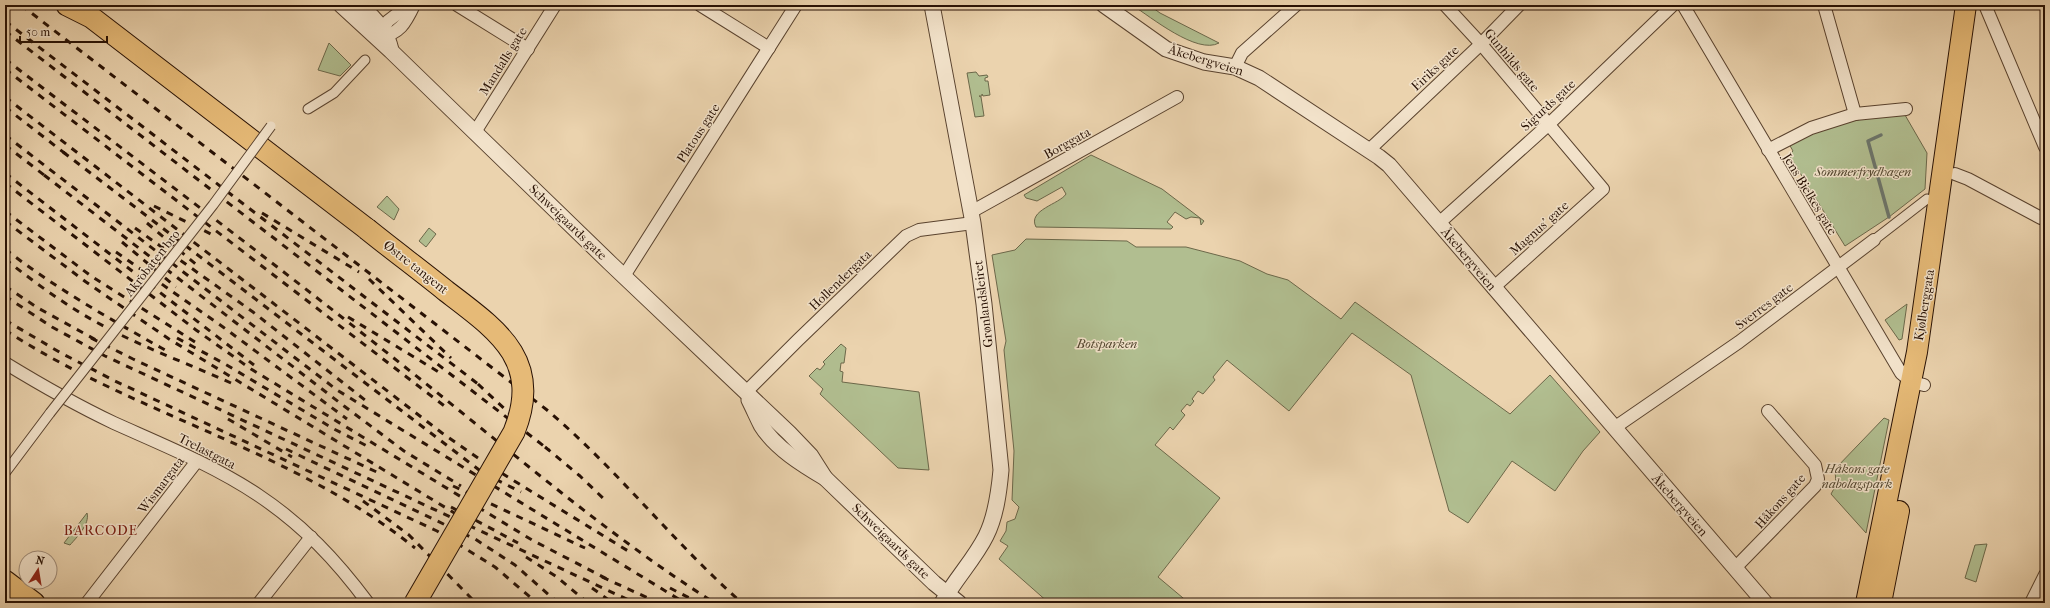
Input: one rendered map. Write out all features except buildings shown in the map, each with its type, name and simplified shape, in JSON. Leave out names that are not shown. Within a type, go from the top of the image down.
[{"type":"highway","name":"Østre tangent","points":[[67,5],[87,11],[489,325],[511,350],[522,379],[522,403],[514,432],[415,603]]},
{"type":"highway","points":[[5,581],[34,603]]},
{"type":"main road","name":"Kjølberggata","points":[[1866,603],[1918,383],[1926,298],[1966,5]]},
{"type":"main road","name":"Kjølberggata","points":[[1881,603],[1955,174],[1979,5]]},
{"type":"street","name":"Schweigaards gate","points":[[341,5],[383,34]]},
{"type":"street","name":"Schweigaards gate","points":[[361,5],[383,34],[391,51],[800,444],[811,456],[825,478],[934,583],[945,598],[959,603]]},
{"type":"street","points":[[383,34],[399,11],[409,5]]},
{"type":"street","points":[[383,34],[399,30],[408,18],[414,5]]},
{"type":"street","points":[[457,5],[528,49]]},
{"type":"street","name":"Mandalls gate","points":[[475,132],[556,5]]},
{"type":"street","name":"Platous gate","points":[[624,276],[796,5]]},
{"type":"street","name":"Grønlandsleiret","points":[[932,5],[972,218],[984,304],[1000,457],[1000,482],[995,509],[986,536],[945,598]]},
{"type":"street","name":"Åkebergveien","points":[[1104,5],[1166,49],[1204,62],[1235,67],[1259,78],[1389,165],[1493,288],[1765,603]]},
{"type":"street","points":[[1235,67],[1242,53],[1296,5]]},
{"type":"street","name":"Gunhilds gate","points":[[1445,5],[1481,44],[1603,190]]},
{"type":"street","name":"Eiriks gate","points":[[1368,150],[1481,44],[1519,5]]},
{"type":"street","name":"Sigurds gate","points":[[1439,223],[1548,125],[1674,5]]},
{"type":"street","name":"Jens Bjelkes gate","points":[[1682,5],[1900,373],[1918,383]]},
{"type":"street","points":[[1824,5],[1855,114]]},
{"type":"street","points":[[1985,5],[2045,147]]},
{"type":"street","points":[[705,6],[769,48]]},
{"type":"street","points":[[308,109],[334,94],[365,60]]},
{"type":"street","name":"Borggata","points":[[972,218],[1177,97]]},
{"type":"street","points":[[1768,150],[1811,128],[1855,114],[1906,109]]},
{"type":"street","name":"Akrobaten bro","points":[[5,473],[274,125]]},
{"type":"street","points":[[1955,174],[2041,218]]},
{"type":"street","name":"Magnus’ gate","points":[[1493,288],[1603,190]]},
{"type":"street","name":"Sverres gate","points":[[1614,428],[1739,342],[1927,199]]},
{"type":"street","name":"Hollendergata","points":[[746,392],[906,236],[919,230],[972,218]]},
{"type":"street","name":"Trelastgata","points":[[5,363],[74,403],[197,461],[260,496],[286,515],[311,537],[340,566],[368,603]]},
{"type":"street","name":"Håkons gate","points":[[1736,568],[1811,491],[1818,479],[1814,465],[1768,411]]},
{"type":"street","name":"Wismargata","points":[[87,603],[197,461]]},
{"type":"street","points":[[258,603],[311,537]]},
{"type":"street","points":[[2031,603],[2045,575]]},
{"type":"green space","points":[[1132,5],[1149,5],[1160,13],[1219,43],[1210,45],[1199,44],[1187,39],[1174,33]]},
{"type":"green space","points":[[329,43],[351,65],[340,76],[318,70]]},
{"type":"green space","points":[[976,72],[979,76],[987,75],[988,77],[985,78],[985,81],[988,81],[990,95],[983,96],[982,94],[982,96],[979,96],[981,97],[984,116],[975,117],[967,73]]},
{"type":"green space","name":"Sommerfrydhagen","points":[[1905,115],[1927,153],[1925,189],[1889,217],[1845,246],[1789,155],[1793,151],[1789,144],[1815,132],[1855,119]]},
{"type":"green space","points":[[1091,155],[1162,189],[1204,221],[1201,225],[1200,218],[1191,217],[1186,219],[1175,212],[1167,222],[1173,227],[1171,229],[1036,227],[1034,221],[1036,216],[1045,208],[1063,198],[1066,194],[1062,187],[1037,201],[1026,198],[1024,195]]},
{"type":"green space","points":[[387,196],[399,209],[394,220],[377,207]]},
{"type":"green space","points":[[429,228],[436,234],[426,247],[419,241]]},
{"type":"green space","name":"Botsparken","points":[[1026,239],[1127,241],[1136,247],[1186,247],[1240,261],[1267,274],[1288,280],[1341,319],[1355,302],[1510,414],[1550,375],[1600,432],[1583,451],[1555,491],[1512,461],[1468,523],[1449,511],[1411,375],[1352,333],[1289,411],[1227,360],[1213,377],[1215,380],[1203,394],[1198,391],[1192,399],[1194,401],[1190,406],[1187,404],[1181,411],[1185,415],[1173,430],[1170,427],[1155,445],[1220,498],[1158,577],[1189,603],[1049,603],[999,559],[1008,546],[1000,541],[1006,531],[1007,522],[1015,519],[1019,507],[1012,500],[1014,451],[1004,350],[1006,341],[992,255],[1015,250]]},
{"type":"green space","points":[[1907,304],[1902,339],[1899,340],[1885,320]]},
{"type":"green space","points":[[841,344],[846,348],[844,363],[841,363],[840,371],[843,372],[842,382],[919,392],[929,470],[898,468],[820,394],[823,389],[809,376],[817,368],[820,370],[825,364],[823,362]]},
{"type":"green space","name":"Håkons gate nabolagspark","points":[[1884,418],[1889,420],[1866,533],[1831,494],[1836,485],[1835,469]]},
{"type":"green space","points":[[87,513],[87,522],[79,534],[70,545],[64,543]]},
{"type":"green space","points":[[1987,544],[1976,582],[1965,578],[1975,545]]},
{"type":"waterway","points":[[1881,135],[1868,141],[1889,217]]},
{"type":"tram line","points":[[5,597],[12,603]]},
{"type":"railway","points":[[21,5],[547,410],[597,456],[692,555],[742,603]]},
{"type":"railway","points":[[5,21],[482,387]]},
{"type":"railway","points":[[5,31],[549,450]]},
{"type":"railway","points":[[5,59],[306,289],[592,517],[631,546],[710,600]]},
{"type":"railway","points":[[5,69],[447,408]]},
{"type":"railway","points":[[5,97],[442,433],[494,469]]},
{"type":"railway","points":[[5,107],[67,155]]},
{"type":"railway","points":[[5,135],[337,390],[685,603]]},
{"type":"railway","points":[[5,145],[48,178]]},
{"type":"railway","points":[[63,152],[487,476]]},
{"type":"railway","points":[[5,173],[254,365]]},
{"type":"railway","points":[[44,175],[404,451],[461,486]]},
{"type":"railway","points":[[5,183],[196,330],[251,369],[532,540],[607,579]]},
{"type":"railway","points":[[154,206],[215,236]]},
{"type":"railway","points":[[5,211],[91,276],[198,344]]},
{"type":"railway","points":[[262,213],[359,272]]},
{"type":"railway","points":[[5,221],[86,282],[169,339],[456,514]]},
{"type":"railway","points":[[147,223],[198,266]]},
{"type":"railway","points":[[135,228],[253,312],[365,400]]},
{"type":"railway","points":[[122,242],[176,287]]},
{"type":"railway","points":[[5,249],[63,290],[103,315],[165,350]]},
{"type":"railway","points":[[116,252],[223,327],[347,419]]},
{"type":"railway","points":[[5,259],[50,293],[114,332],[231,383]]},
{"type":"railway","points":[[369,279],[451,358]]},
{"type":"railway","points":[[5,286],[38,308],[96,340]]},
{"type":"railway","points":[[5,296],[52,327],[105,356],[635,603]]},
{"type":"railway","points":[[348,317],[442,374]]},
{"type":"railway","points":[[5,320],[61,353],[115,381],[437,531],[495,567],[537,603]]},
{"type":"railway","points":[[5,330],[55,360],[107,386],[266,458],[318,485],[368,514],[415,548]]},
{"type":"railway","points":[[91,338],[381,474]]},
{"type":"railway","points":[[177,338],[225,364],[334,429],[371,448]]},
{"type":"railway","points":[[478,384],[509,413]]},
{"type":"railway","points":[[228,419],[292,457]]},
{"type":"railway","points":[[545,447],[580,476],[606,501]]},
{"type":"railway","points":[[286,449],[475,539],[515,565],[558,603]]},
{"type":"railway","points":[[490,466],[633,554]]},
{"type":"railway","points":[[483,473],[521,492]]},
{"type":"railway","points":[[453,486],[585,548]]},
{"type":"railway","points":[[363,501],[409,535],[474,601]]},
{"type":"railway","points":[[451,507],[518,543]]},
{"type":"railway","points":[[526,557],[557,577],[588,603]]},
{"type":"railway","points":[[602,577],[659,603]]},
{"type":"railway","points":[[592,588],[613,603]]},
{"type":"railway","points":[[670,588],[699,603]]},
{"type":"district","name":"BARCODE","points":[[101,530]]}]
